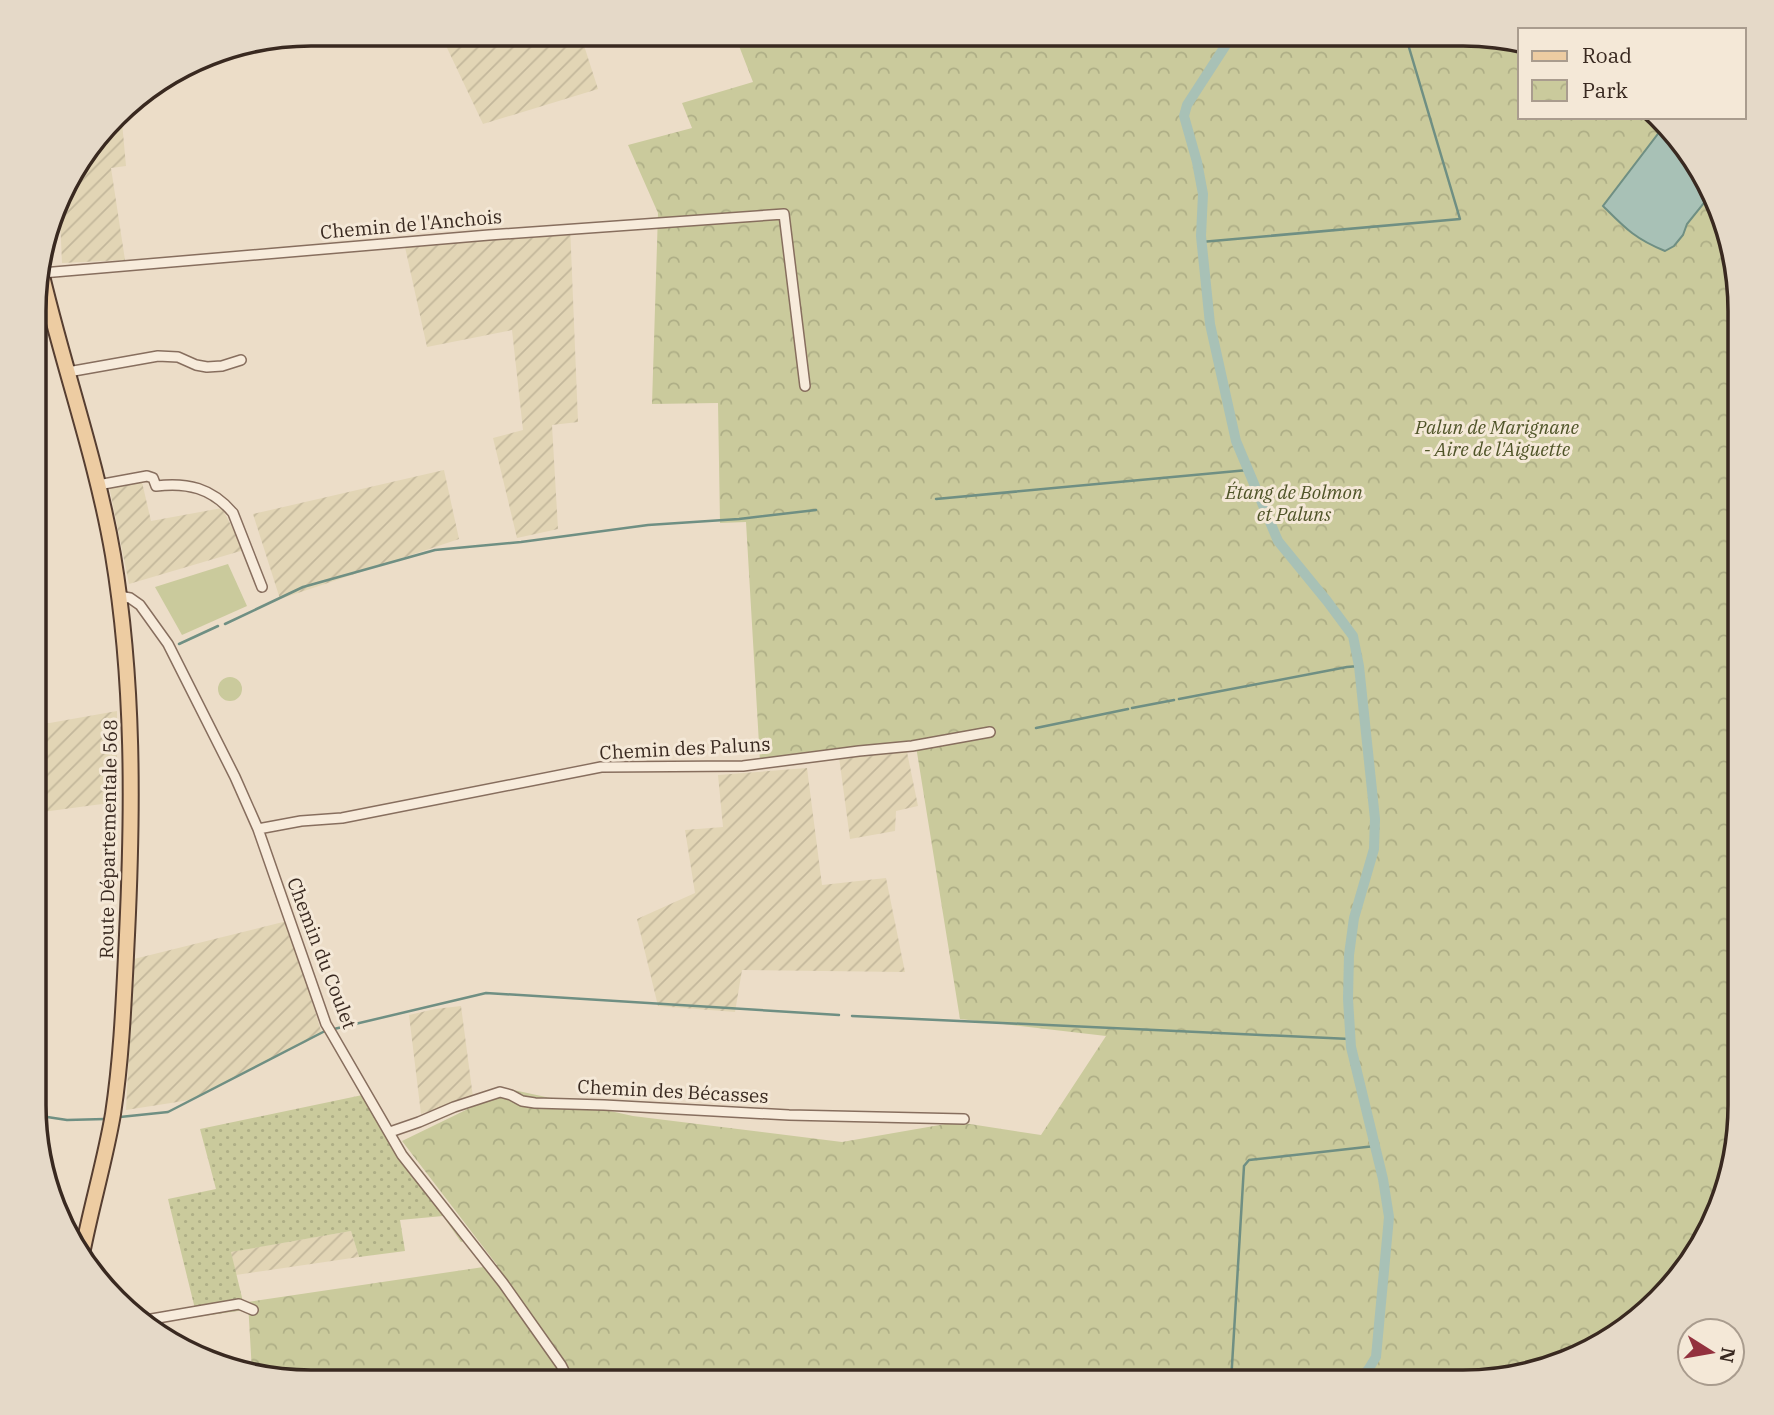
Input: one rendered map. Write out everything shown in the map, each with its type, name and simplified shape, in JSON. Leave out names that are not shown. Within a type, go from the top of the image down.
[{"type":"main road","name":"Route Départementale 568","points":[[46,294],[98,485],[113,553],[127,688],[132,803],[121,1054],[112,1116],[84,1243]]},
{"type":"street","name":"Chemin de l'Anchois","points":[[50,267],[784,214],[805,386]]},
{"type":"street","points":[[68,372],[158,356],[178,357],[207,367],[241,360]]},
{"type":"street","points":[[98,485],[151,477],[156,486],[184,484],[214,496],[233,513],[262,587]]},
{"type":"street","name":"Chemin du Coulet","points":[[119,596],[130,598],[140,605],[168,644],[235,777],[258,829],[326,1024],[402,1154],[503,1283],[564,1370]]},
{"type":"street","name":"Chemin des Paluns","points":[[258,829],[301,821],[342,818],[601,767],[743,766],[912,746],[990,732]]},
{"type":"street","name":"Chemin des Bécasses","points":[[390,1132],[453,1107],[500,1093],[535,1103],[789,1115],[964,1119]]},
{"type":"street","points":[[154,1319],[239,1304],[253,1310]]},
{"type":"shaded area","points":[[446,46],[584,46],[598,89],[483,124]]},
{"type":"shaded area","points":[[122,124],[126,166],[111,168],[125,260],[62,263],[60,224],[66,209],[90,163]]},
{"type":"shaded area","points":[[1659,132],[1684,163],[1705,202],[1687,224],[1683,235],[1674,246],[1665,251],[1631,232],[1603,206]]},
{"type":"shaded area","points":[[570,224],[578,422],[552,425],[558,529],[517,538],[493,438],[523,430],[512,330],[427,347],[403,238]]},
{"type":"shaded area","points":[[444,470],[459,539],[280,599],[253,514]]},
{"type":"shaded area","points":[[142,482],[151,521],[222,508],[244,550],[129,584],[109,486]]},
{"type":"shaded area","points":[[117,711],[117,802],[46,812],[46,724]]},
{"type":"shaded area","points":[[907,752],[918,806],[896,811],[895,831],[850,839],[839,757]]},
{"type":"shaded area","points":[[807,768],[822,885],[886,878],[905,972],[742,970],[735,1012],[658,1006],[637,919],[695,893],[685,830],[723,827],[718,775]]},
{"type":"shaded area","points":[[287,921],[322,1034],[190,1100],[126,1110],[134,959]]},
{"type":"shaded area","points":[[461,1006],[473,1097],[421,1114],[409,1015]]},
{"type":"shaded area","points":[[351,1231],[359,1257],[236,1275],[230,1252]]},
{"type":"green space","name":"Étang de Bolmon et Paluns","points":[[739,46],[1481,46],[1518,52],[1518,119],[1647,119],[1684,163],[1701,193],[1714,225],[1728,293],[1728,1122],[1714,1190],[1693,1237],[1674,1266],[1651,1292],[1611,1325],[1581,1342],[1549,1355],[1498,1367],[1464,1370],[310,1370],[251,1362],[248,1302],[497,1265],[402,1141],[509,1089],[633,1116],[842,1142],[957,1122],[1041,1135],[1106,1036],[960,1019],[915,740],[760,761],[746,522],[720,523],[718,403],[652,404],[658,213],[628,145],[692,128],[682,103],[753,82]]},
{"type":"green space","points":[[228,564],[247,606],[182,635],[155,587]]},
{"type":"green space","points":[[230,677],[241,684],[242,689],[235,700],[230,701],[219,694],[218,689],[225,678]]},
{"type":"green space","points":[[372,1093],[404,1151],[474,1239],[461,1242],[443,1216],[400,1220],[405,1251],[359,1257],[351,1231],[231,1252],[245,1310],[197,1317],[168,1199],[216,1189],[200,1129]]},
{"type":"waterway","points":[[1225,46],[1187,105],[1184,116],[1203,194],[1201,236],[1210,324],[1236,441],[1278,541],[1353,636],[1359,666],[1375,819],[1374,849],[1354,918],[1349,955],[1348,999],[1351,1047],[1383,1179],[1389,1217],[1376,1357],[1368,1370]]},
{"type":"waterway","points":[[1201,242],[1460,219],[1409,46]]},
{"type":"waterway","points":[[936,499],[1248,470]]},
{"type":"waterway","points":[[225,624],[303,587],[435,550],[648,525],[739,519],[816,510]]},
{"type":"waterway","points":[[179,644],[218,626]]},
{"type":"waterway","points":[[1179,699],[1359,666]]},
{"type":"waterway","points":[[1132,708],[1174,700]]},
{"type":"waterway","points":[[1036,728],[1128,709]]},
{"type":"waterway","points":[[334,1029],[486,993],[839,1015]]},
{"type":"waterway","points":[[852,1016],[1350,1039]]},
{"type":"waterway","points":[[120,1117],[168,1112],[325,1031]]},
{"type":"waterway","points":[[46,1117],[67,1120],[105,1119]]},
{"type":"waterway","points":[[1232,1370],[1244,1166],[1249,1160],[1375,1146]]},
{"type":"park label","name":"Palun de Marignane - Aire de l'Aiguette","points":[[1497,438]]}]
